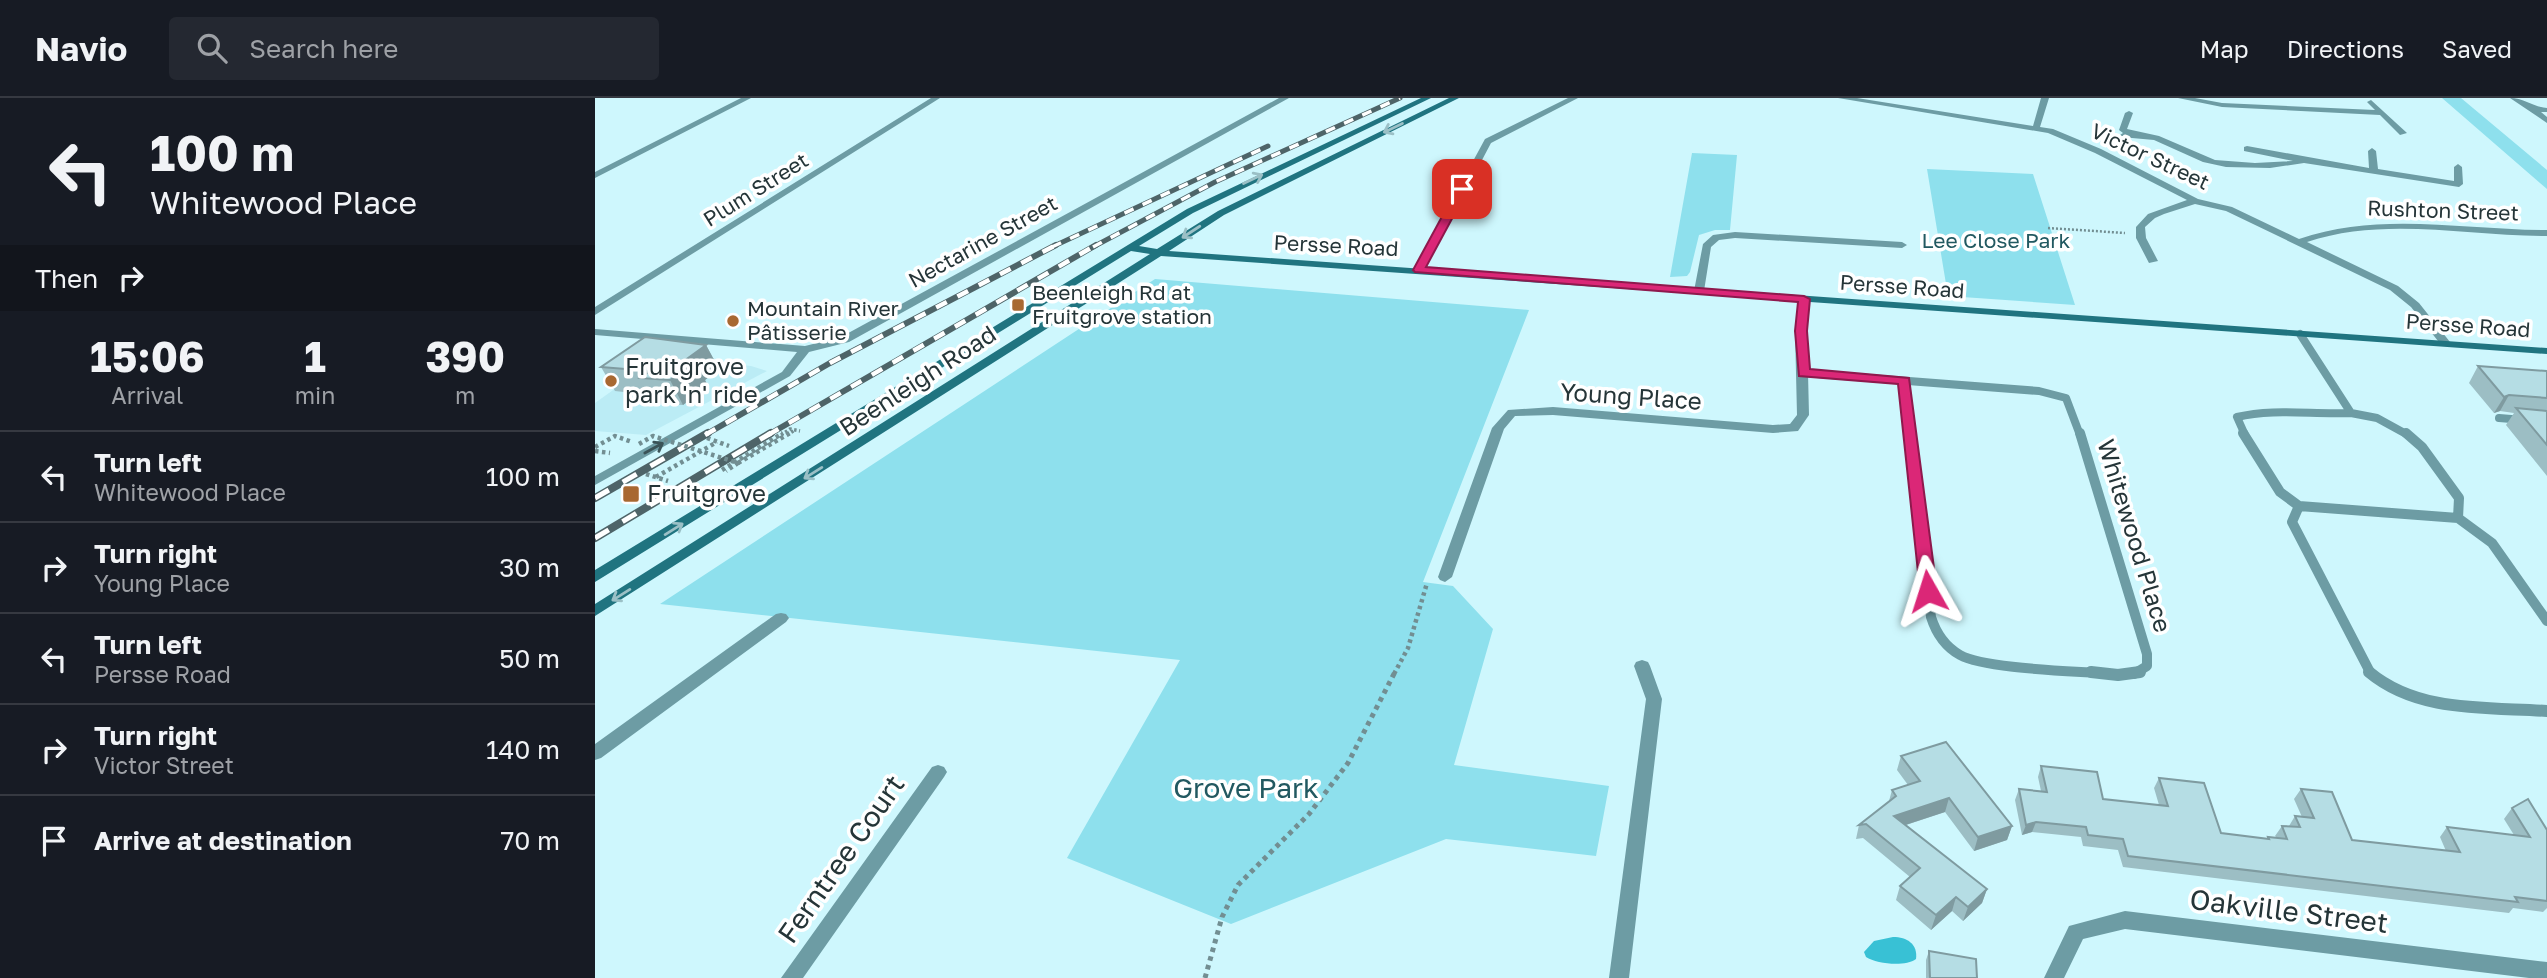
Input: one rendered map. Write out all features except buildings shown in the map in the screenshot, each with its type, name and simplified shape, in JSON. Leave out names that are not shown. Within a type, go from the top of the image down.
[{"type":"main road","name":"Beenleigh Road","points":[[595,577],[1129,248],[1232,189],[1427,98]]},
{"type":"main road","name":"Beenleigh Road","points":[[595,611],[1220,213],[1455,98]]},
{"type":"main road","name":"Persse Road","points":[[1129,248],[1156,254],[1419,270],[2547,351]]},
{"type":"street","points":[[595,174],[747,98]]},
{"type":"street","name":"Plum Street","points":[[595,312],[936,98]]},
{"type":"street","name":"Nectarine Street","points":[[595,332],[805,349],[845,340],[1285,98]]},
{"type":"street","points":[[1419,270],[1488,141],[1574,98]]},
{"type":"street","name":"Victor Street","points":[[1842,98],[2036,128],[2098,151],[2195,201],[2229,209],[2394,288],[2415,305],[2445,344]]},
{"type":"street","points":[[2036,128],[2045,98]]},
{"type":"street","points":[[2182,98],[2222,106],[2382,113]]},
{"type":"street","points":[[2514,98],[2547,121]]},
{"type":"street","points":[[2371,102],[2403,133]]},
{"type":"street","points":[[2532,109],[2547,110]]},
{"type":"street","points":[[2129,113],[2123,130],[2128,134],[2164,140],[2215,163],[2285,165],[2303,160]]},
{"type":"street","points":[[2247,149],[2459,184],[2458,167]]},
{"type":"street","points":[[2372,151],[2374,171]]},
{"type":"street","points":[[2153,261],[2140,234],[2142,224],[2149,217],[2195,201]]},
{"type":"street","name":"Rushton Street","points":[[2298,242],[2343,229],[2385,226],[2547,233]]},
{"type":"street","points":[[2534,233],[2547,247]]},
{"type":"street","points":[[1699,291],[1706,246],[1716,237],[1735,235],[1902,245]]},
{"type":"street","name":"Young Place","points":[[1445,578],[1498,428],[1512,413],[1553,411],[1773,429],[1794,428],[1803,415],[1801,331],[1804,299]]},
{"type":"street","points":[[595,481],[786,374],[805,349]]},
{"type":"street","points":[[595,753],[781,618]]},
{"type":"street","points":[[1619,978],[1654,699],[1642,666]]},
{"type":"street","name":"Ferntree Court","points":[[791,978],[938,772]]},
{"type":"street","name":"Oakville Street","points":[[2054,978],[2076,932],[2125,920],[2547,971]]},
{"type":"lane","points":[[2300,334],[2351,413]]},
{"type":"lane","name":"Whitewood Place","points":[[1804,373],[2039,391],[2060,395],[2069,402],[2150,660],[2147,668],[2140,673],[2118,675],[1975,661],[1960,656],[1943,644],[1935,633],[1931,617],[1904,381]]},
{"type":"lane","points":[[2458,518],[2459,499],[2422,447],[2401,429],[2377,418],[2351,413],[2316,415],[2263,411],[2237,418],[2280,492],[2299,506],[2458,518],[2492,543],[2547,621]]},
{"type":"lane","points":[[2499,418],[2547,422]]},
{"type":"lane","points":[[2299,506],[2292,522],[2367,671],[2402,695],[2424,701],[2547,711]]},
{"type":"path","points":[[2048,228],[2140,234]]},
{"type":"path","points":[[795,430],[722,470],[790,429],[795,430],[800,431],[811,425]]},
{"type":"path","points":[[595,447],[615,436],[650,444]]},
{"type":"path","points":[[641,443],[653,436],[738,463]]},
{"type":"path","points":[[707,438],[729,446]]},
{"type":"path","points":[[656,477],[717,442]]},
{"type":"path","points":[[646,474],[668,481]]},
{"type":"path","points":[[1205,978],[1221,916],[1238,885],[1309,814],[1348,763],[1408,648],[1427,582],[1445,578]]},
{"type":"shaded area","points":[[658,358],[751,366],[767,371],[646,435],[595,431],[595,403]]},
{"type":"shaded area","points":[[1893,937],[1911,942],[1916,959],[1891,964],[1866,957],[1864,952],[1874,941]]},
{"type":"green space","points":[[2442,98],[2461,98],[2547,170],[2547,189]]},
{"type":"green space","points":[[1692,153],[1737,155],[1730,230],[1715,230],[1699,235],[1690,272],[1687,276],[1670,277]]},
{"type":"green space","name":"Lee Close Park","points":[[1927,169],[2033,174],[2075,305],[1948,296]]},
{"type":"green space","name":"Grove Park","points":[[1155,279],[1529,310],[1423,582],[1453,586],[1493,629],[1454,765],[1609,786],[1596,856],[1446,839],[1231,924],[1067,858],[1180,660],[660,604]]},
{"type":"railway","points":[[1093,247],[1215,182],[1400,98]]},
{"type":"railway","points":[[1054,246],[1268,146]]},
{"type":"railway","points":[[768,435],[1096,245]]},
{"type":"railway","points":[[705,435],[830,363],[1054,246]]},
{"type":"railway","points":[[595,498],[708,433]]},
{"type":"railway","points":[[595,538],[771,433]]},
{"type":"place","name":"Beenleigh Rd at Fruitgrove station","points":[[1018,305]]},
{"type":"place","name":"Mountain River Pâtisserie","points":[[733,321]]},
{"type":"place","name":"Fruitgrove park 'n' ride","points":[[611,381]]},
{"type":"place","name":"Fruitgrove","points":[[631,494]]},
{"type":"route","points":[[1462,189],[1419,270],[1804,299],[1801,331],[1804,373],[1904,381],[1928,591]]}]
